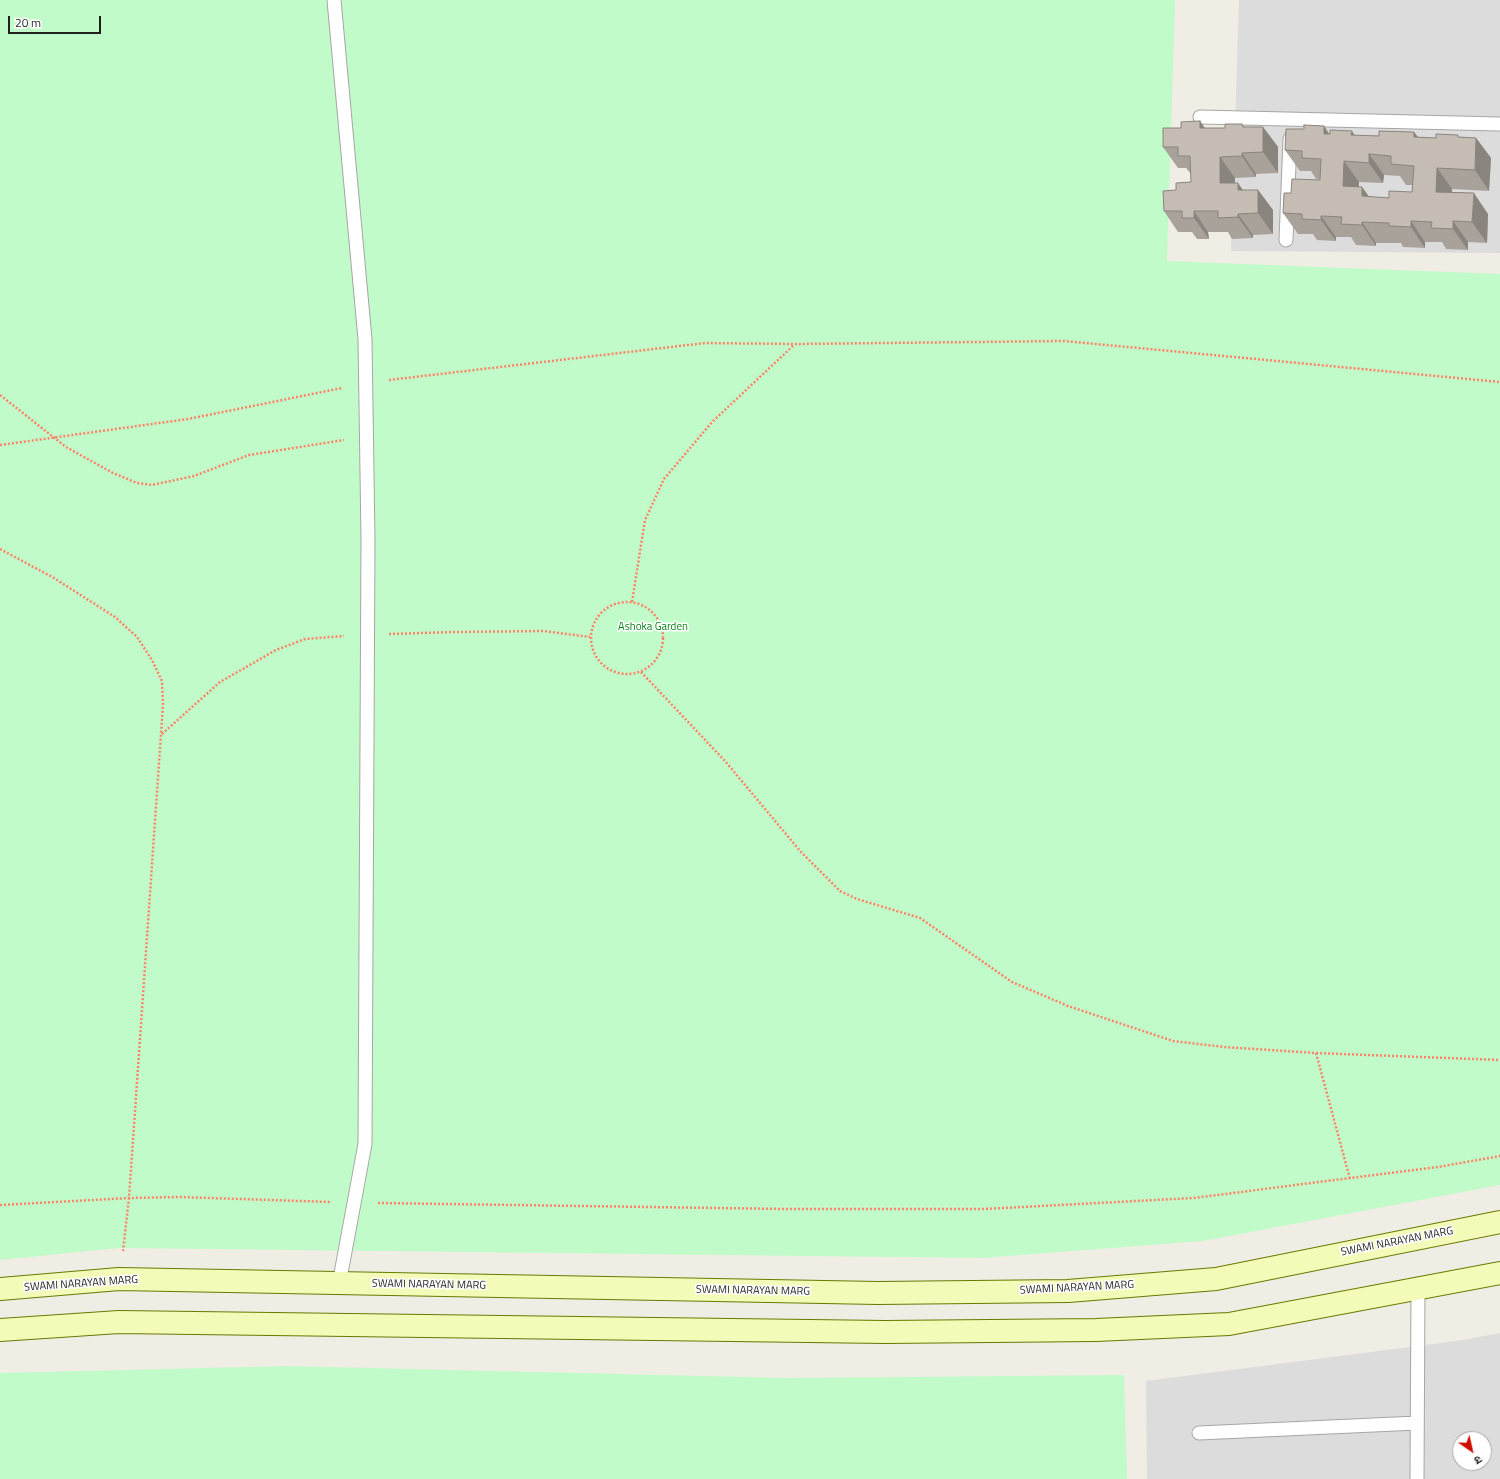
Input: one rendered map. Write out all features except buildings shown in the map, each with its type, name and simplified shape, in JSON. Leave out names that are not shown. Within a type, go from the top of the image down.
[{"type":"main road","name":"SWAMI NARAYAN MARG","points":[[0,1289],[119,1280],[878,1293],[1068,1291],[1216,1279],[1500,1222]]},
{"type":"main road","points":[[0,1330],[119,1322],[885,1332],[1096,1330],[1229,1324],[1500,1273]]},
{"type":"lane","points":[[334,0],[365,339],[368,540],[365,1144],[339,1284]]},
{"type":"lane","points":[[1200,117],[1500,124]]},
{"type":"lane","points":[[1286,240],[1290,119]]},
{"type":"lane","points":[[1417,1479],[1418,1289]]},
{"type":"lane","points":[[1199,1433],[1417,1423]]},
{"type":"path","points":[[0,445],[188,419],[366,383],[704,343],[795,344],[1064,342],[1500,382]]},
{"type":"path","points":[[632,602],[645,520],[664,479],[712,422],[795,344]]},
{"type":"path","points":[[0,395],[66,447],[137,483],[152,485],[194,476],[249,455],[366,437]]},
{"type":"path","points":[[0,549],[54,578],[115,617],[137,638],[152,660],[162,681],[163,705],[129,1198],[119,1280]]},
{"type":"path","points":[[620,602],[632,602],[643,606],[653,613],[660,623],[663,633],[662,646],[658,656],[651,666],[641,672],[630,674],[617,673],[606,669],[597,660],[592,649],[590,637],[592,625],[599,614],[608,606],[620,602]]},
{"type":"path","points":[[161,734],[220,682],[276,650],[305,639],[368,634],[544,631],[590,637]]},
{"type":"path","points":[[641,672],[725,761],[802,852],[840,891],[857,899],[920,918],[1012,982],[1068,1006],[1174,1041],[1224,1047],[1316,1053],[1500,1060]]},
{"type":"path","points":[[1316,1053],[1350,1179]]},
{"type":"path","points":[[0,1205],[129,1198],[180,1197],[354,1203],[785,1209],[984,1209],[1193,1198],[1438,1167],[1500,1156]]},
{"type":"shaded area","points":[[1239,0],[1500,0],[1500,253],[1231,251]]},
{"type":"shaded area","points":[[1500,1333],[1500,1479],[1147,1479],[1146,1381],[1464,1340]]},
{"type":"green space","name":"Ashoka Garden","points":[[0,0],[1175,0],[1167,261],[1500,274],[1500,1185],[1203,1241],[982,1258],[119,1248],[0,1260]]},
{"type":"green space","points":[[287,1366],[786,1378],[1124,1375],[1127,1479],[0,1479],[0,1373]]}]
